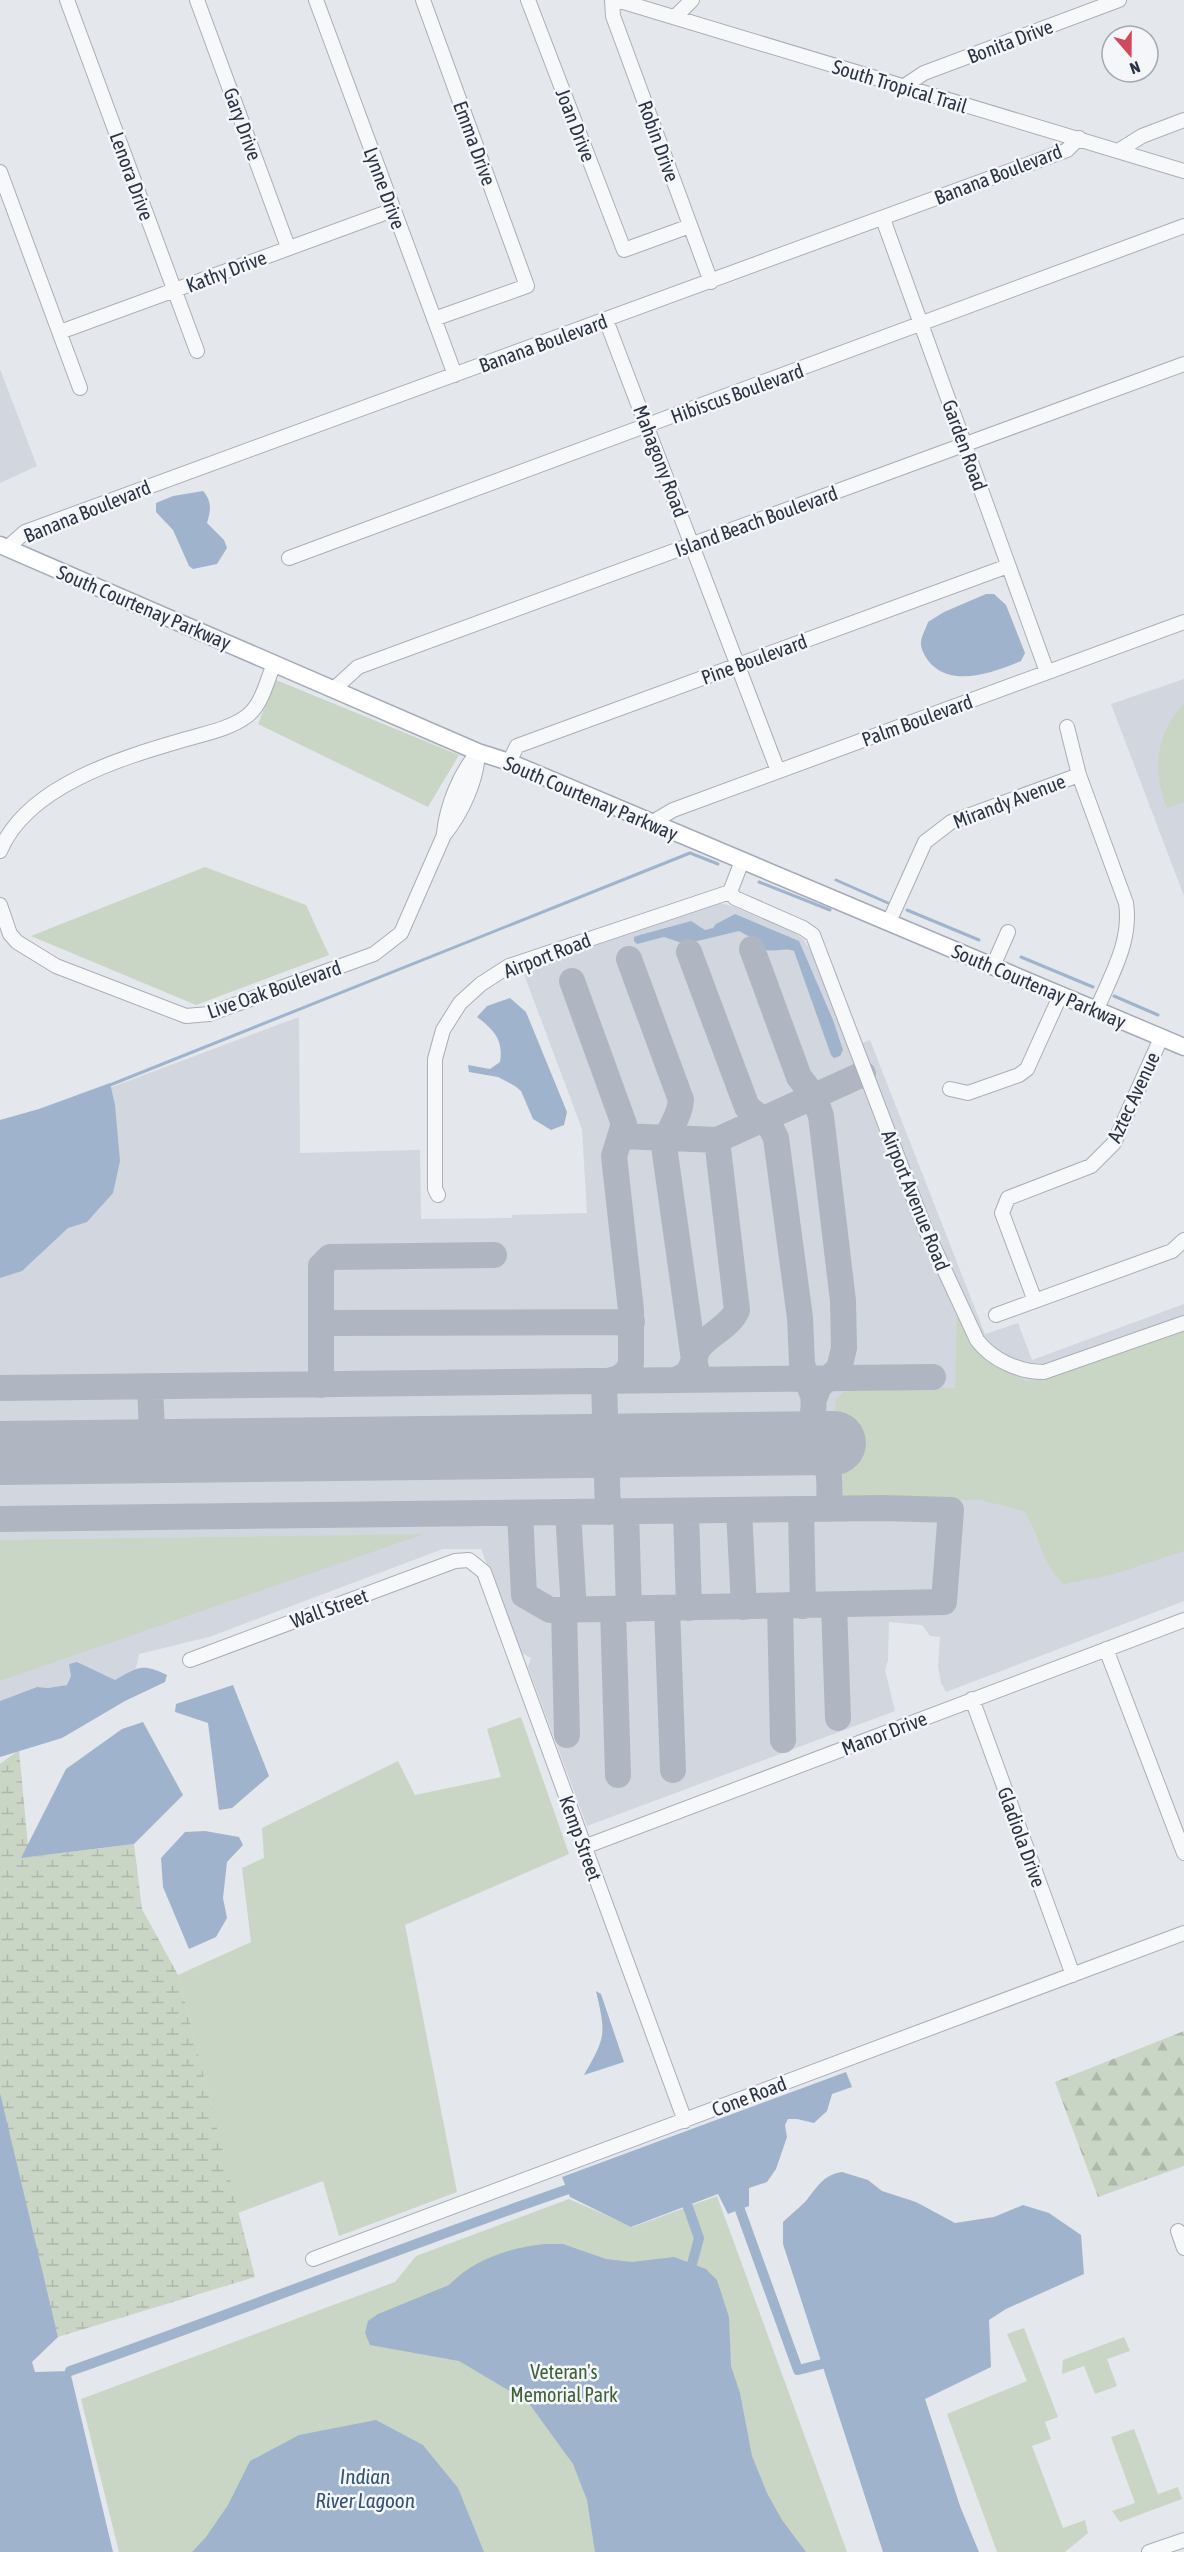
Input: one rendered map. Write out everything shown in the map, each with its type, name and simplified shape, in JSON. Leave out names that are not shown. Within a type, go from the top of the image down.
[{"type":"main road","name":"South Courtenay Parkway","points":[[3,546],[478,752],[509,762],[1184,1047]]},
{"type":"street","name":"Lenora Drive","points":[[67,0],[197,351]]},
{"type":"street","name":"Gary Drive","points":[[197,0],[288,247]]},
{"type":"street","name":"Lynne Drive","points":[[316,0],[455,375]]},
{"type":"street","name":"Emma Drive","points":[[423,0],[528,286],[434,320]]},
{"type":"street","name":"Joan Drive","points":[[528,0],[624,250],[690,226]]},
{"type":"street","name":"Robin Drive","points":[[612,0],[613,16],[711,282]]},
{"type":"street","name":"South Tropical Trail","points":[[616,0],[1184,171]]},
{"type":"street","points":[[675,17],[692,0]]},
{"type":"street","name":"Bonita Drive","points":[[903,87],[924,74],[1119,0]]},
{"type":"street","points":[[1118,151],[1142,136],[1184,120]]},
{"type":"street","name":"Banana Boulevard","points":[[3,546],[25,532],[1067,150],[1079,138]]},
{"type":"street","points":[[0,172],[80,388]]},
{"type":"street","name":"Kathy Drive","points":[[60,332],[393,210]]},
{"type":"street","name":"Garden Road","points":[[882,219],[1047,672]]},
{"type":"street","name":"Hibiscus Boulevard","points":[[289,558],[1184,226]]},
{"type":"street","name":"Mahagony Road","points":[[606,320],[693,544],[777,771]]},
{"type":"street","name":"Island Beach Boulevard","points":[[334,689],[358,667],[1184,364]]},
{"type":"street","name":"Pine Boulevard","points":[[509,762],[518,746],[1008,566]]},
{"type":"street","name":"Palm Boulevard","points":[[651,823],[667,813],[777,771],[1184,622]]},
{"type":"street","points":[[0,851],[24,815],[52,793],[77,779],[120,760],[213,731],[247,716],[259,699],[274,663]]},
{"type":"street","points":[[1067,727],[1079,775],[1126,903],[1128,916],[1125,940],[1097,1009]]},
{"type":"street","name":"Live Oak Boulevard","points":[[0,905],[10,934],[17,942],[56,966],[186,1016],[209,1014],[374,954],[401,933],[444,835],[446,819],[467,765],[478,752]]},
{"type":"street","name":"Mirandy Avenue","points":[[889,922],[925,842],[938,830],[951,822],[1079,775]]},
{"type":"street","points":[[730,892],[742,861]]},
{"type":"street","name":"Airport Road","points":[[438,1195],[435,1189],[435,1059],[443,1030],[460,1004],[481,984],[508,966],[730,892]]},
{"type":"street","name":"Airport Avenue Road","points":[[730,892],[735,898],[803,928],[813,935],[924,1226],[977,1340],[987,1353],[1026,1372],[1044,1372],[1184,1323]]},
{"type":"street","points":[[993,966],[1008,932]]},
{"type":"street","points":[[950,1089],[968,1093],[1019,1075],[1027,1069],[1061,994]]},
{"type":"street","name":"Aztec Avenue","points":[[1035,1301],[1002,1213],[1008,1198],[1091,1166],[1114,1143],[1161,1038]]},
{"type":"street","points":[[996,1315],[1172,1251],[1184,1240]]},
{"type":"street","name":"Wall Street","points":[[190,1660],[455,1561],[469,1560]]},
{"type":"street","name":"Kemp Street","points":[[469,1560],[484,1572],[685,2121]]},
{"type":"street","name":"Manor Drive","points":[[584,1847],[1184,1620]]},
{"type":"street","points":[[1107,1649],[1184,1853]]},
{"type":"street","name":"Gladiola Drive","points":[[972,1699],[1073,1975]]},
{"type":"street","name":"Cone Road","points":[[313,2259],[1184,1933]]},
{"type":"street","points":[[1178,2231],[1184,2248]]},
{"type":"street","points":[[1149,2552],[1184,2540]]},
{"type":"shaded area","points":[[0,369],[37,466],[0,483]]},
{"type":"shaded area","points":[[1184,679],[1184,896],[1111,704]]},
{"type":"shaded area","points":[[720,903],[795,933],[803,939],[813,954],[850,1048],[870,1040],[985,1334],[1018,1323],[1032,1360],[1184,1304],[1184,1601],[946,1692],[941,1683],[938,1666],[940,1637],[930,1636],[922,1625],[889,1622],[888,1660],[885,1670],[895,1711],[587,1826],[528,1667],[531,1658],[522,1653],[481,1549],[443,1549],[209,1637],[139,1654],[136,1668],[115,1680],[105,1675],[71,1676],[67,1685],[37,1687],[0,1701],[0,1129],[299,1017],[300,1153],[420,1150],[421,1219],[512,1218],[512,1215],[587,1213],[582,1129],[522,969],[710,904]]},
{"type":"green space","points":[[276,680],[459,755],[428,807],[258,724]]},
{"type":"green space","points":[[1184,704],[1184,802],[1167,808],[1159,780],[1159,753],[1167,728]]},
{"type":"green space","points":[[205,867],[306,905],[329,955],[196,1005],[31,936]]},
{"type":"green space","points":[[957,1311],[977,1351],[1026,1381],[1037,1380],[1184,1329],[1184,1551],[1111,1575],[1064,1584],[1051,1570],[1024,1511],[980,1500],[847,1499],[842,1496],[838,1488],[835,1400],[850,1386],[955,1388]]},
{"type":"green space","points":[[424,1534],[0,1681],[0,1540]]},
{"type":"green space","points":[[521,1717],[569,1854],[405,1925],[457,2192],[339,2236],[323,2181],[238,2213],[178,1975],[251,1942],[242,1868],[264,1858],[262,1828],[398,1761],[415,1795],[501,1777],[487,1729]]},
{"type":"green space","points":[[19,1750],[29,1857],[134,1844],[142,1909],[178,1975],[255,2277],[58,2337],[0,2104],[0,1764]]},
{"type":"green space","points":[[1184,2031],[1184,2166],[1098,2197],[1055,2082]]},
{"type":"green space","name":"Veteran's Memorial Park","points":[[717,2196],[847,2552],[119,2552],[81,2399],[395,2282],[416,2256],[569,2199],[633,2227]]},
{"type":"green space","points":[[1024,2328],[1058,2417],[1045,2422],[1051,2439],[1032,2446],[1063,2528],[1085,2520],[1088,2533],[1065,2552],[997,2552],[947,2414],[1027,2381],[1007,2334]]},
{"type":"green space","points":[[1124,2337],[1130,2351],[1107,2359],[1117,2386],[1095,2394],[1084,2366],[1062,2374],[1063,2360]]},
{"type":"green space","points":[[1134,2429],[1158,2494],[1178,2487],[1182,2499],[1120,2522],[1112,2511],[1135,2503],[1111,2437]]},
{"type":"water","points":[[203,491],[210,506],[207,523],[224,540],[227,548],[217,564],[193,569],[189,566],[173,530],[156,512],[156,503],[173,496]]},
{"type":"water","points":[[986,594],[994,594],[1006,605],[1025,653],[1021,661],[975,675],[963,676],[941,672],[930,663],[922,648],[921,639],[928,622],[944,612]]},
{"type":"water","points":[[735,914],[799,941],[833,1020],[843,1050],[840,1056],[834,1058],[831,1055],[794,951],[766,950],[761,943],[739,931],[685,944],[664,937],[637,944],[634,941],[634,937],[691,921],[705,930],[713,928]]},
{"type":"water","points":[[510,998],[526,1012],[567,1112],[564,1125],[551,1130],[533,1119],[521,1091],[515,1086],[498,1077],[469,1072],[468,1065],[490,1069],[500,1062],[499,1041],[488,1026],[477,1017],[487,1006]]},
{"type":"water","points":[[110,1083],[115,1105],[120,1161],[113,1193],[87,1222],[68,1228],[22,1271],[0,1278],[0,1120],[39,1109]]},
{"type":"water","points":[[77,1662],[115,1680],[140,1668],[152,1669],[167,1675],[165,1682],[125,1701],[62,1738],[0,1757],[0,1701],[37,1687],[67,1685],[71,1676],[69,1664]]},
{"type":"water","points":[[233,1685],[269,1776],[232,1808],[219,1810],[208,1723],[175,1712],[176,1704]]},
{"type":"water","points":[[143,1722],[183,1795],[134,1844],[21,1858],[66,1769],[122,1729]]},
{"type":"water","points":[[205,1831],[239,1837],[243,1845],[227,1862],[223,1898],[227,1918],[216,1937],[189,1949],[163,1887],[161,1858],[185,1832]]},
{"type":"water","points":[[596,1991],[601,1994],[624,2062],[584,2075],[597,2052],[602,2035]]},
{"type":"water","points":[[846,2072],[852,2087],[832,2094],[827,2111],[814,2123],[788,2119],[785,2125],[787,2137],[776,2169],[767,2182],[749,2188],[749,2206],[728,2214],[718,2194],[631,2227],[570,2197],[562,2177]]},
{"type":"water","points":[[0,2093],[58,2337],[32,2362],[35,2372],[70,2371],[113,2552],[0,2552]]},
{"type":"water","points":[[842,2172],[868,2180],[882,2191],[916,2202],[955,2223],[994,2217],[1023,2205],[1049,2213],[1081,2235],[1084,2274],[1006,2309],[989,2320],[991,2367],[925,2399],[960,2506],[979,2552],[883,2552],[783,2244],[783,2222],[825,2179]]},
{"type":"water","points":[[546,2244],[563,2244],[606,2259],[632,2262],[674,2257],[706,2269],[717,2280],[729,2317],[731,2366],[740,2393],[752,2456],[767,2493],[782,2520],[806,2552],[595,2552],[587,2500],[573,2464],[528,2402],[459,2361],[370,2345],[365,2333],[368,2321],[378,2314],[449,2285],[481,2261],[507,2251]]},
{"type":"water","name":"Indian River Lagoon","points":[[376,2420],[423,2445],[458,2488],[484,2552],[192,2552],[206,2537],[228,2505],[250,2461],[299,2435]]},
{"type":"waterway","points":[[110,1085],[690,853],[718,864]]},
{"type":"waterway","points":[[836,880],[888,903]]},
{"type":"waterway","points":[[759,882],[830,910]]},
{"type":"waterway","points":[[907,910],[979,940]]},
{"type":"waterway","points":[[1021,957],[1093,987]]},
{"type":"waterway","points":[[1114,996],[1158,1015]]},
{"type":"waterway","points":[[70,2371],[580,2185]]},
{"type":"waterway","points":[[683,2193],[699,2238],[692,2264]]},
{"type":"waterway","points":[[735,2196],[798,2370],[822,2364]]},
{"type":"taxiway","points":[[752,949],[799,1077],[814,1096],[821,1116],[843,1301],[844,1348],[839,1369],[819,1386],[814,1399]]},
{"type":"taxiway","points":[[689,952],[747,1107],[770,1126],[776,1138],[800,1318],[802,1364],[812,1393]]},
{"type":"taxiway","points":[[629,959],[681,1100],[664,1146],[694,1360],[688,1374],[676,1380]]},
{"type":"taxiway","points":[[572,981],[624,1124],[614,1156],[631,1310],[631,1363],[628,1371],[619,1378],[604,1382],[608,1512]]},
{"type":"taxiway","points":[[622,1136],[717,1140],[863,1074]]},
{"type":"taxiway","points":[[696,1368],[697,1350],[726,1325],[737,1310],[717,1140]]},
{"type":"taxiway","points":[[321,1385],[321,1266],[330,1257],[494,1255]]},
{"type":"taxiway","points":[[321,1323],[632,1322]]},
{"type":"taxiway","points":[[0,1388],[933,1377]]},
{"type":"taxiway","points":[[813,1382],[813,1408],[810,1424],[807,1432],[794,1444],[812,1447],[824,1458],[829,1475],[829,1509]]},
{"type":"taxiway","points":[[150,1387],[153,1451]]},
{"type":"taxiway","points":[[0,1519],[883,1508],[951,1510],[944,1602],[550,1610],[524,1595],[520,1513]]},
{"type":"taxiway","points":[[801,1509],[803,1606]]},
{"type":"taxiway","points":[[739,1510],[744,1607]]},
{"type":"taxiway","points":[[686,1511],[689,1608]]},
{"type":"taxiway","points":[[568,1512],[574,1610]]},
{"type":"taxiway","points":[[626,1512],[629,1609]]},
{"type":"taxiway","points":[[834,1605],[838,1718]]},
{"type":"taxiway","points":[[780,1606],[783,1740]]},
{"type":"taxiway","points":[[667,1608],[673,1770]]},
{"type":"taxiway","points":[[613,1609],[618,1775]]},
{"type":"taxiway","points":[[564,1610],[567,1735]]},
{"type":"runway","points":[[0,1453],[834,1443]]}]
